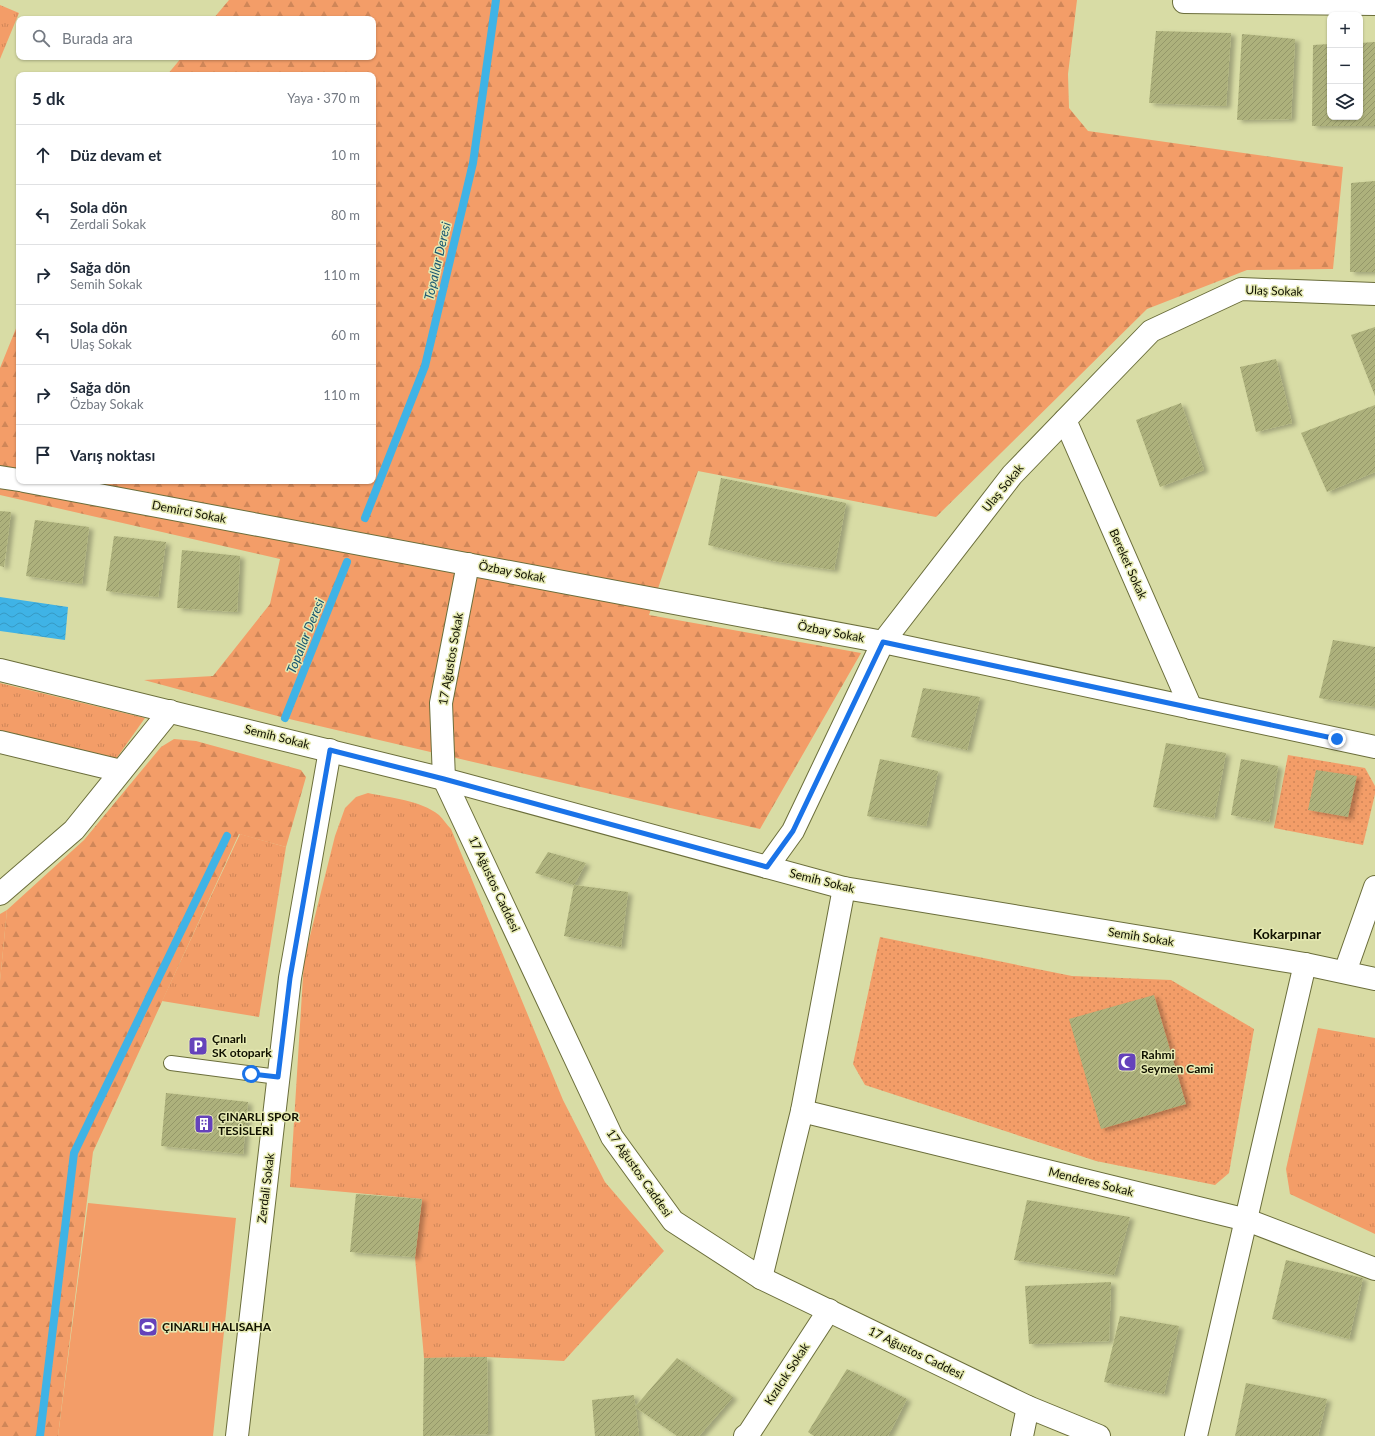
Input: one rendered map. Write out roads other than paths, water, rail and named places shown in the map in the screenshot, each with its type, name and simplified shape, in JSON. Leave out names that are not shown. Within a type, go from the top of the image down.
[{"type":"street","points":[[1184,2],[1375,4]]},
{"type":"street","name":"Ulaş Sokak","points":[[767,867],[793,831],[883,642],[1012,475],[1151,331],[1241,289],[1375,294]]},
{"type":"street","name":"Bereket Sokak","points":[[1065,420],[1191,708]]},
{"type":"street","points":[[0,476],[16,479]]},
{"type":"street","name":"Demirci Sokak","points":[[40,484],[355,543]]},
{"type":"street","name":"Özbay Sokak","points":[[355,543],[883,642],[1375,747]]},
{"type":"street","name":"17 Ağustos Sokak","points":[[444,779],[441,704],[468,564]]},
{"type":"street","name":"Semih Sokak","points":[[0,670],[444,779],[844,888],[1305,964],[1375,979]]},
{"type":"street","points":[[0,894],[74,830],[170,711]]},
{"type":"street","points":[[0,742],[121,771]]},
{"type":"street","name":"Zerdali Sokak","points":[[237,1436],[290,978],[330,750]]},
{"type":"street","name":"17 Ağustos Caddesi","points":[[444,779],[612,1137],[673,1220],[761,1278],[1028,1407],[1099,1436]]},
{"type":"street","points":[[1345,972],[1375,887]]},
{"type":"street","points":[[761,1278],[802,1111],[844,888]]},
{"type":"street","points":[[1196,1436],[1305,964]]},
{"type":"street","name":"Menderes Sokak","points":[[802,1111],[1247,1220],[1375,1269]]},
{"type":"street","name":"Kızılcık Sokak","points":[[745,1436],[749,1433],[829,1310]]},
{"type":"street","points":[[1022,1436],[1028,1407]]},
{"type":"lane","points":[[172,1063],[278,1077]]},
{"type":"water","points":[[0,597],[68,607],[65,640],[0,631]]},
{"type":"waterway","name":"Topallar Deresi","points":[[365,518],[425,366],[473,163],[496,0]]},
{"type":"waterway","name":"Topallar Deresi","points":[[285,718],[347,562]]},
{"type":"waterway","points":[[40,1436],[74,1153],[227,836]]},
{"type":"place","name":"Çınarlı SK otopark","points":[[198,1046]]},
{"type":"place","name":"Rahmi Seymen Cami","points":[[1127,1062]]},
{"type":"place","name":"ÇINARLI SPOR TESİSLERİ","points":[[204,1124]]},
{"type":"place","name":"ÇINARLI HALISAHA","points":[[148,1327]]},
{"type":"district","name":"Kokarpınar","points":[[1287,934]]}]
